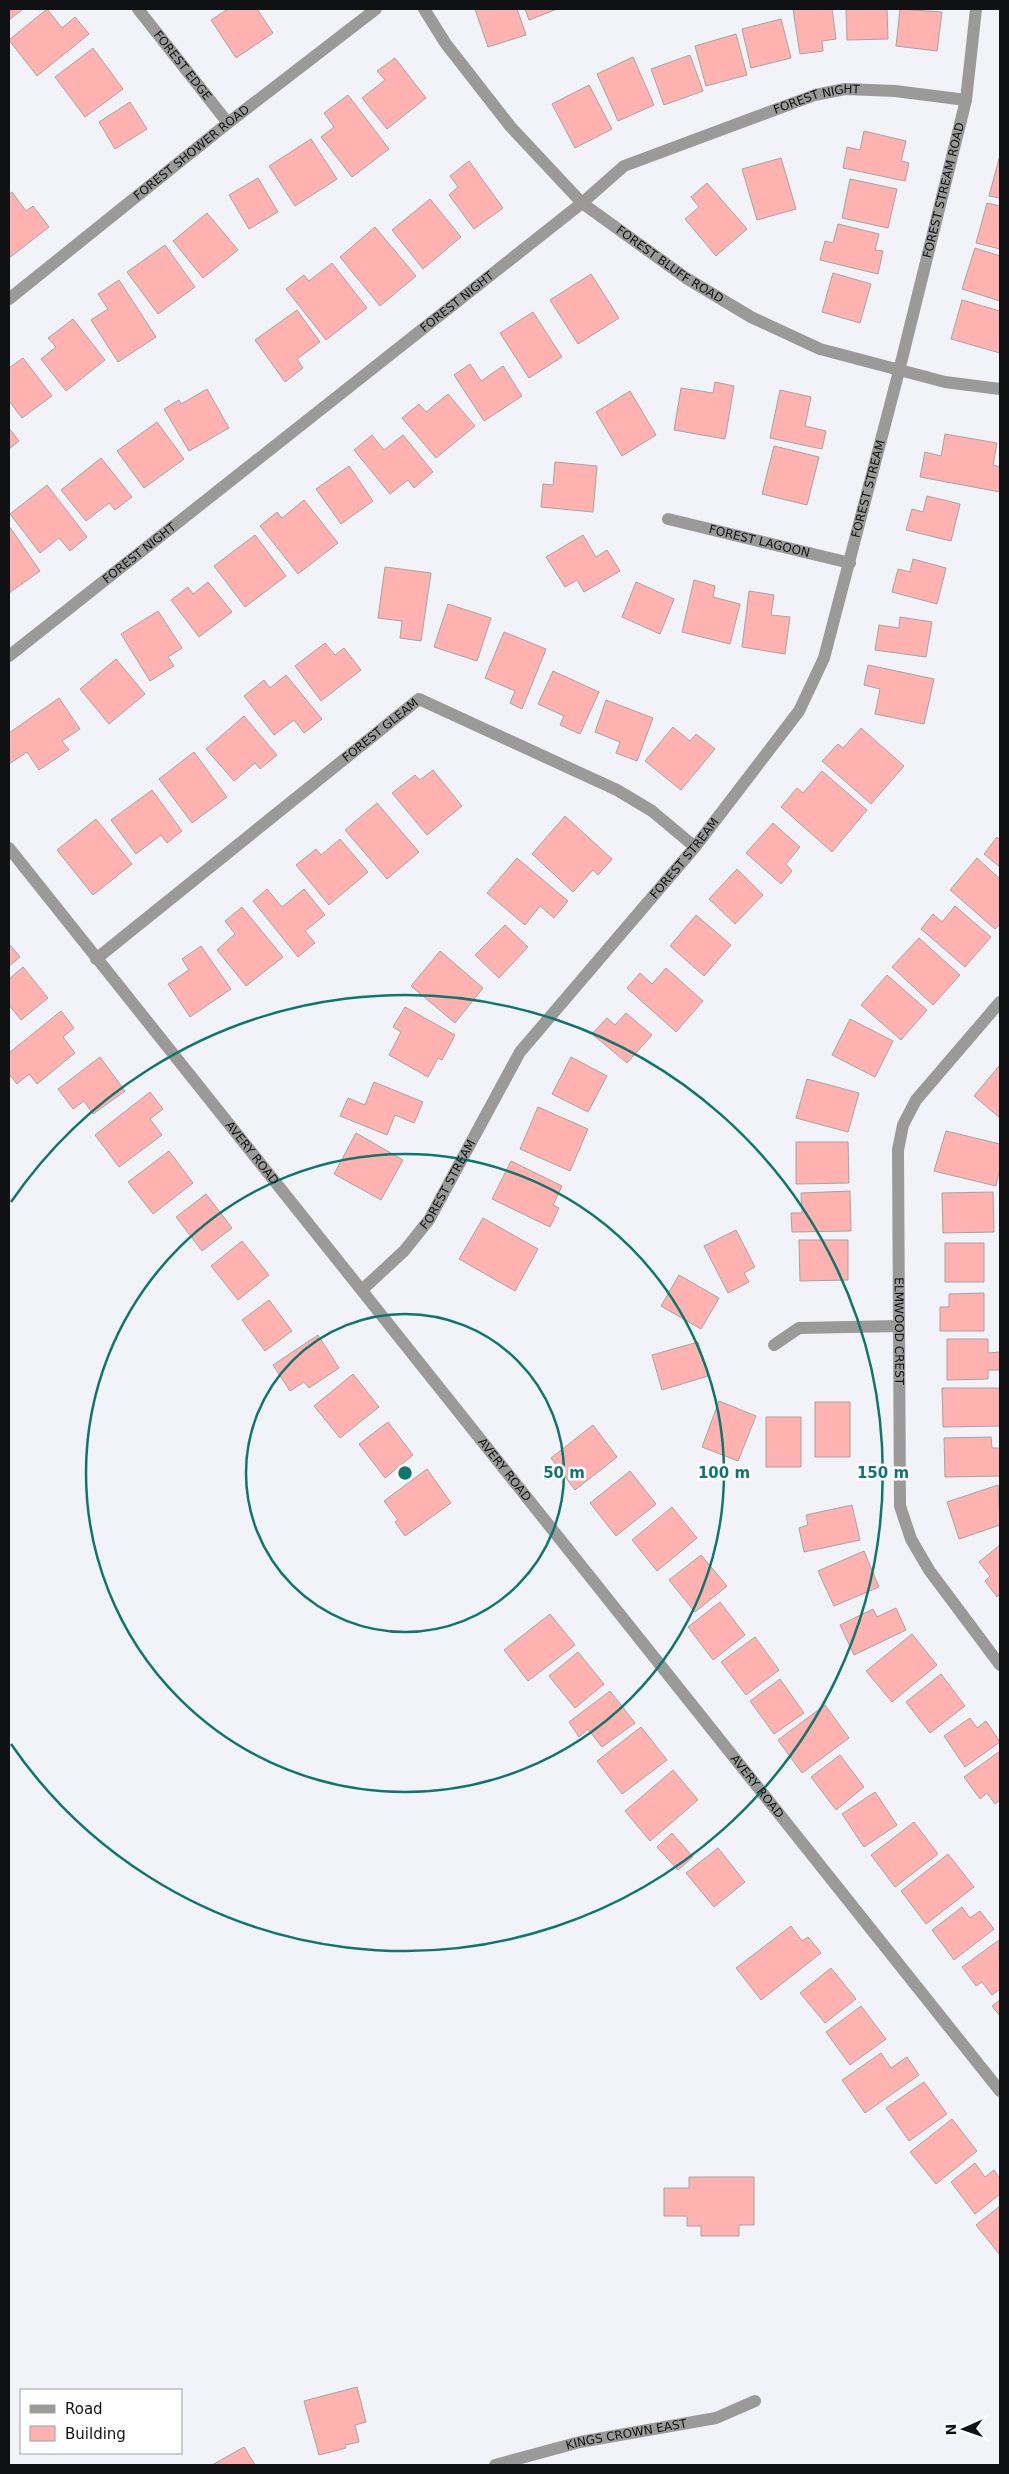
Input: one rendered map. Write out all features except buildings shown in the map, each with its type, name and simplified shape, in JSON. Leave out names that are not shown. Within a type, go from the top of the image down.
[{"type":"street","name":"FOREST EDGE","points":[[138,9],[228,123]]},
{"type":"street","name":"FOREST SHOWER ROAD","points":[[9,299],[228,123],[376,9]]},
{"type":"street","name":"FOREST BLUFF ROAD","points":[[424,9],[446,44],[510,126],[582,203],[686,278],[751,317],[820,349],[945,382],[1000,389]]},
{"type":"street","name":"FOREST STREAM ROAD","points":[[899,371],[966,100],[976,9]]},
{"type":"street","name":"FOREST NIGHT","points":[[9,656],[582,203],[624,166],[815,95],[845,89],[895,91],[966,100]]},
{"type":"street","name":"FOREST STREAM","points":[[363,1289],[404,1252],[429,1220],[520,1052],[696,847],[799,711],[824,658],[899,371]]},
{"type":"street","name":"FOREST LAGOON","points":[[668,519],[850,563]]},
{"type":"street","name":"FOREST GLEAM","points":[[96,959],[419,699],[617,790],[652,811],[696,847]]},
{"type":"street","name":"AVERY ROAD","points":[[9,848],[96,959],[363,1289],[1000,2091]]},
{"type":"street","name":"ELMWOOD CREST","points":[[1000,1002],[916,1100],[904,1125],[898,1150],[900,1506],[911,1539],[929,1570],[1000,1665]]},
{"type":"street","points":[[774,1345],[799,1328],[899,1326]]},
{"type":"street","name":"KINGS CROWN EAST","points":[[495,2465],[580,2442],[716,2418],[755,2401]]}]
